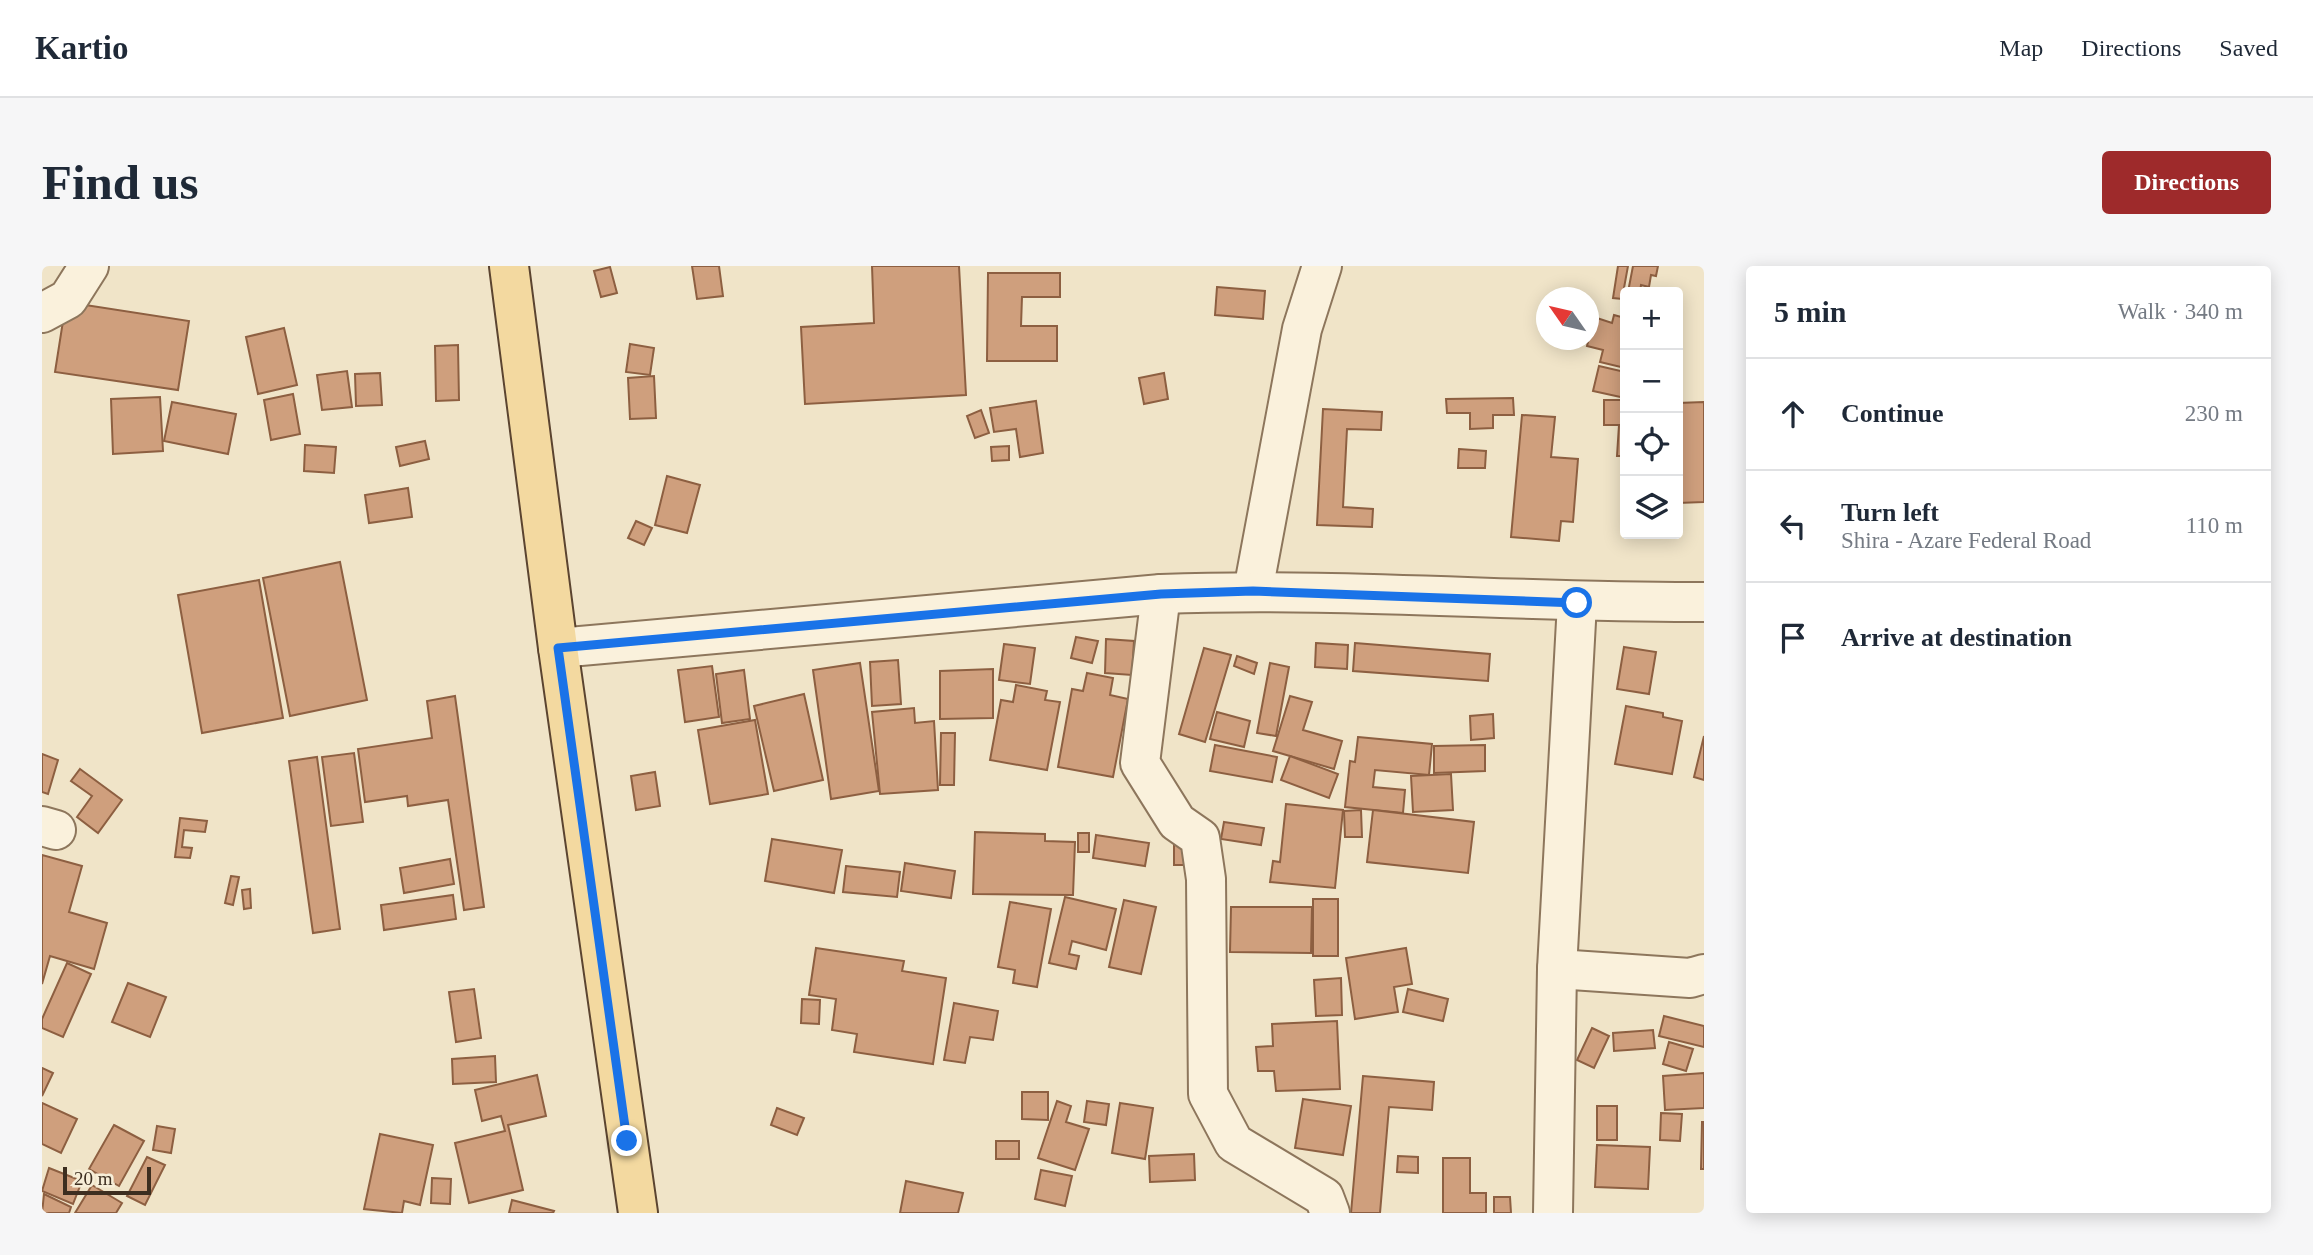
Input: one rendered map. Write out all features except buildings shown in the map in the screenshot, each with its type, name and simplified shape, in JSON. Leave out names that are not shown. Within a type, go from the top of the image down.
[{"type":"main road","points":[[509,266],[558,648],[638,1213]]},
{"type":"street","points":[[42,313],[68,299],[89,266]]},
{"type":"street","points":[[1253,591],[1302,329],[1322,266]]},
{"type":"street","points":[[558,648],[1161,594],[1253,591],[1577,603],[1704,602]]},
{"type":"street","points":[[1161,594],[1140,763],[1177,822],[1200,838],[1206,879],[1208,1094],[1234,1143],[1324,1196],[1330,1213]]},
{"type":"street","points":[[1553,1213],[1557,969],[1577,603]]},
{"type":"street","points":[[1557,969],[1690,978],[1704,974]]},
{"type":"route","points":[[627,1141],[558,648],[1161,594],[1253,591],[1577,603]]}]
